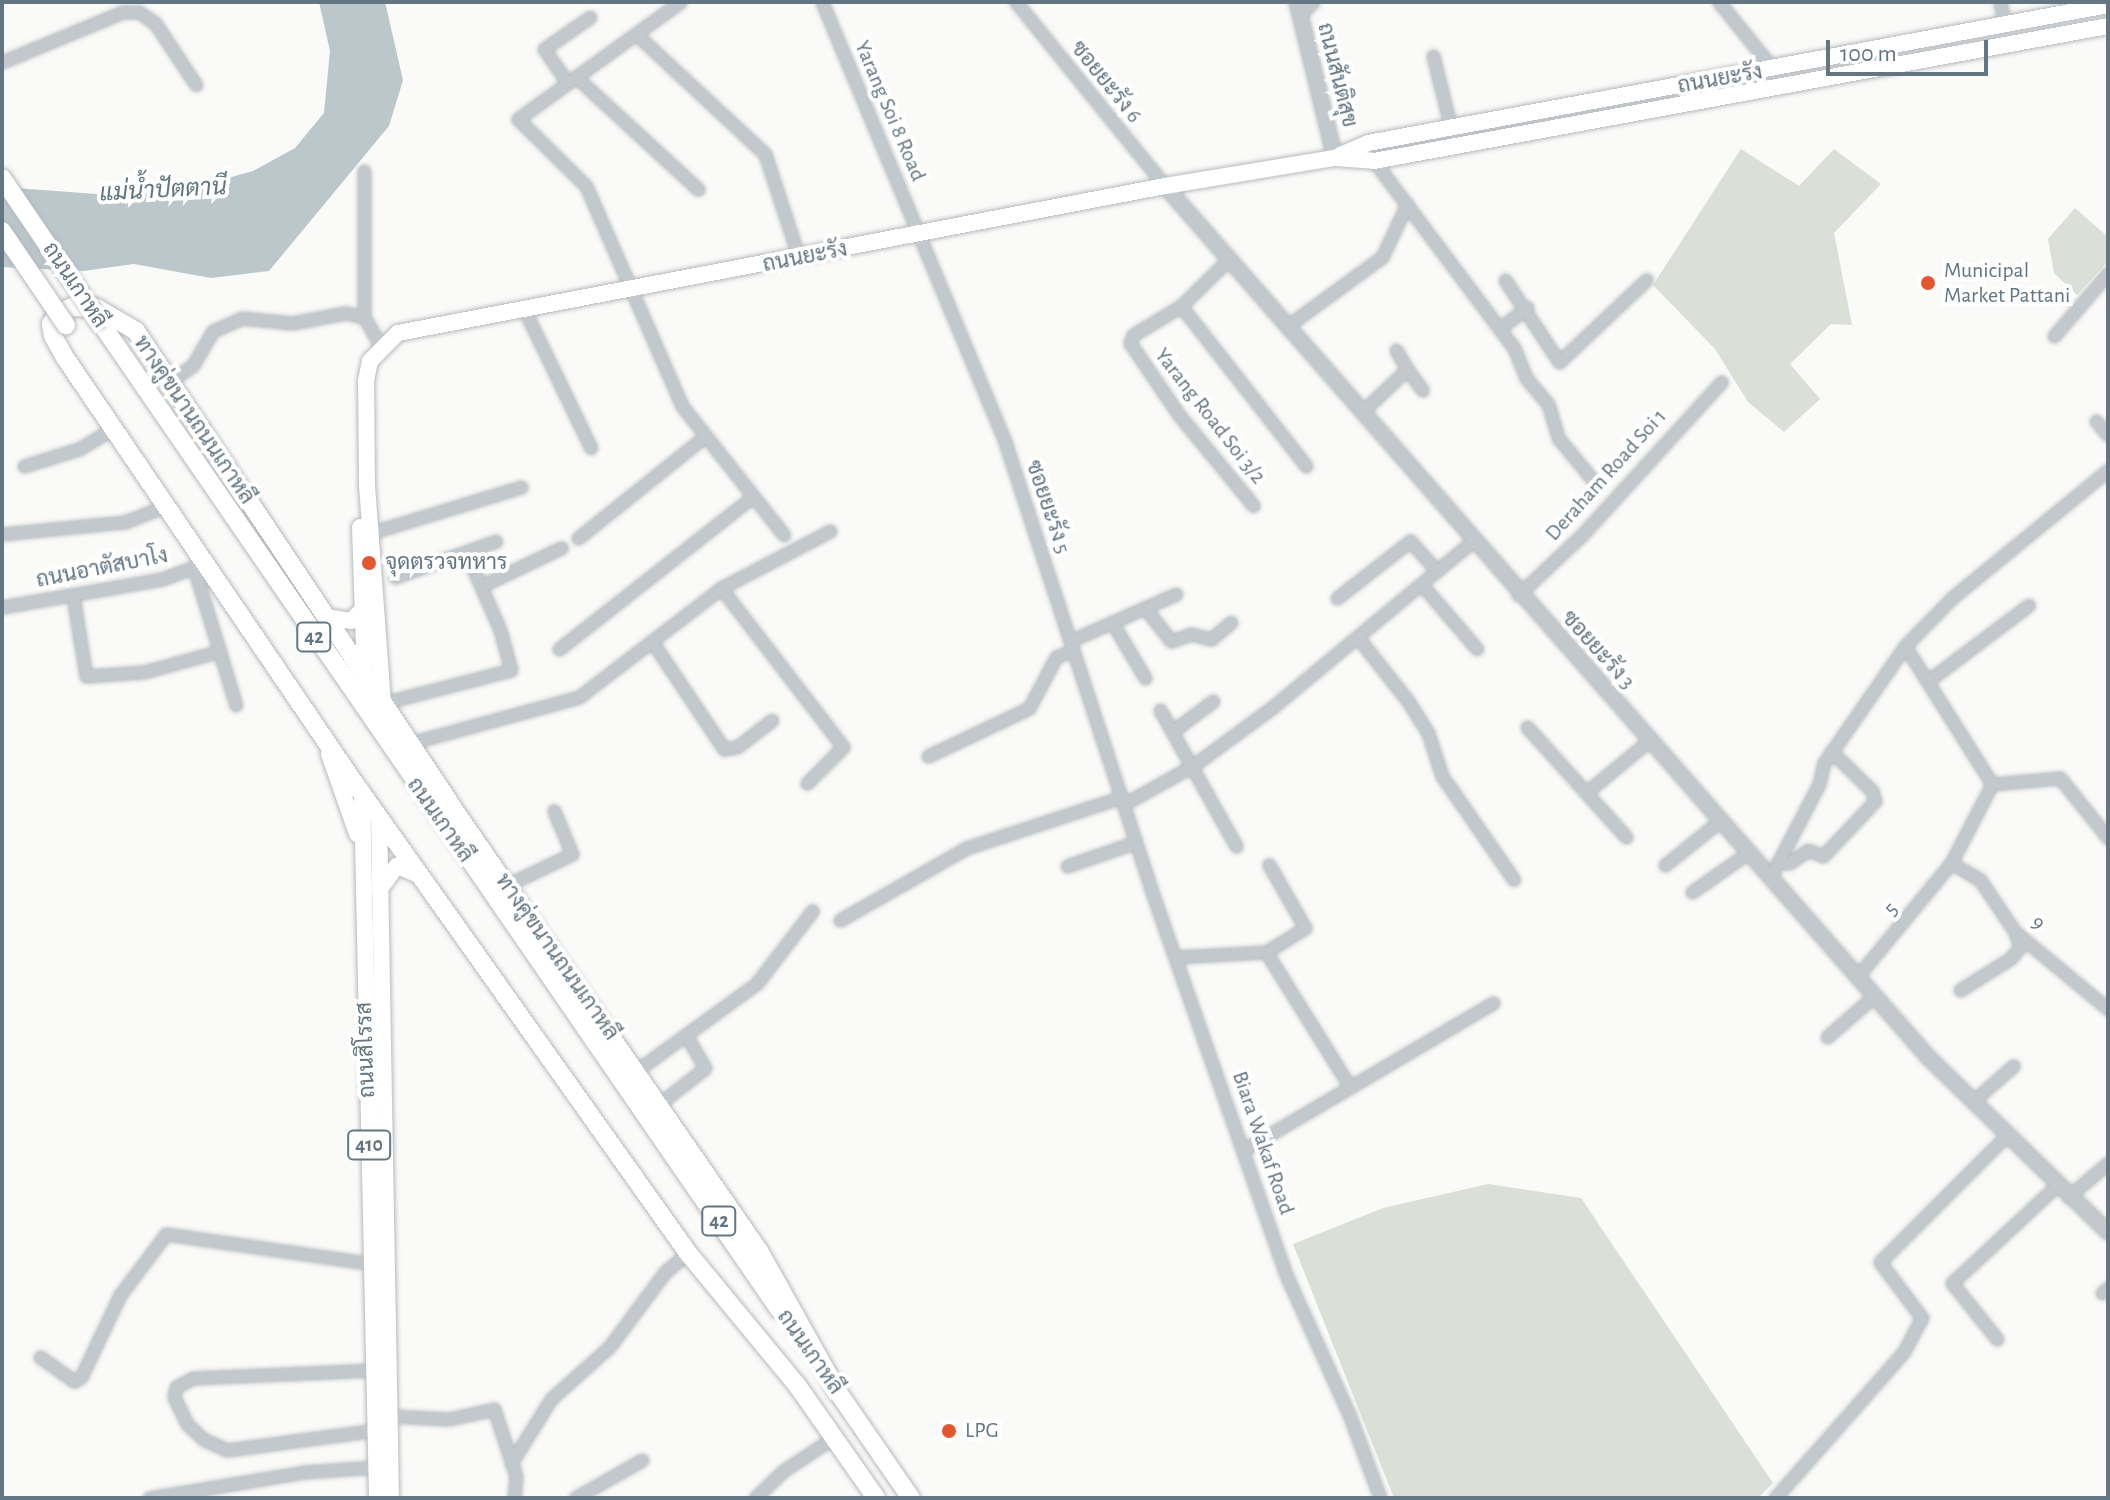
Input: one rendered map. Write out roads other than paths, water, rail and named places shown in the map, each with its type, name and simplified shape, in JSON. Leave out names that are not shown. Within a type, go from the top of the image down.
[{"type":"highway","name":"ถนนเกาหลี","points":[[2,178],[906,1495]]},
{"type":"highway","name":"ถนนเกาหลี","points":[[2,231],[66,325]]},
{"type":"highway","name":"ทางคู่ขนานถนนเกาหลี","points":[[797,1385],[688,1253],[201,565],[168,505],[53,336],[51,324],[57,314],[72,307],[97,308],[121,319],[136,331],[365,677],[387,702],[410,743],[759,1251],[839,1394]]},
{"type":"highway","points":[[98,319],[236,502],[276,561],[326,617]]},
{"type":"highway","name":"ถนนเกาหลี","points":[[797,1385],[876,1498]]},
{"type":"main road","name":"ถนนยะรัง","points":[[1335,158],[1368,143],[2108,5]]},
{"type":"main road","name":"ถนนยะรัง","points":[[381,346],[398,333],[426,326],[922,235],[1165,186],[1335,158],[1374,161],[2108,26]]},
{"type":"main road","points":[[1604,100],[1607,118]]},
{"type":"main road","points":[[381,346],[370,361],[366,381],[366,445],[370,533],[387,702]]},
{"type":"main road","points":[[365,677],[359,490],[366,445]]},
{"type":"main road","points":[[326,617],[351,621],[363,609]]},
{"type":"main road","points":[[322,734],[363,855]]},
{"type":"main road","name":"ถนนสิโรรส","points":[[362,793],[377,1498]]},
{"type":"main road","name":"ถนนสิโรรส","points":[[379,817],[391,1498]]},
{"type":"main road","points":[[380,889],[397,866],[423,878]]},
{"type":"street","points":[[680,2],[518,119],[586,186],[682,406],[703,438],[784,535]]},
{"type":"street","name":"Yarang Soi 8 Road","points":[[822,2],[922,235]]},
{"type":"street","name":"ซอยยะรัง 6","points":[[1016,2],[1165,186]]},
{"type":"street","points":[[1298,9],[1313,2]]},
{"type":"street","points":[[1719,2],[1773,69]]},
{"type":"street","points":[[2000,2],[2005,25]]},
{"type":"street","name":"ถนนสันติสุข","points":[[1298,9],[1335,158]]},
{"type":"street","points":[[2,62],[123,12],[139,12],[155,23],[196,85]]},
{"type":"street","points":[[590,17],[544,49],[571,80],[698,189]]},
{"type":"street","points":[[637,35],[765,154],[799,258]]},
{"type":"street","points":[[1433,56],[1451,128]]},
{"type":"street","points":[[1374,161],[1500,328],[1526,378],[1548,404],[1567,452],[1592,479]]},
{"type":"street","points":[[364,171],[364,317],[381,346]]},
{"type":"street","name":"ซอยยะรัง 3","points":[[1165,186],[1518,595],[1651,739],[1874,996],[1972,1102],[2056,1186],[2108,1232]]},
{"type":"street","points":[[1286,327],[1382,257],[1407,204]]},
{"type":"street","name":"ซอยยะรัง 5","points":[[922,235],[1005,442],[1123,800]]},
{"type":"street","name":"Yarang Road Soi 3/2","points":[[1230,258],[1181,306],[1133,335],[1130,343],[1179,415],[1253,505]]},
{"type":"street","points":[[2054,336],[2108,273]]},
{"type":"street","points":[[1505,280],[1527,308],[1559,362],[1646,280]]},
{"type":"street","points":[[1181,306],[1306,466]]},
{"type":"street","points":[[1500,328],[1527,308]]},
{"type":"street","points":[[524,309],[591,448]]},
{"type":"street","points":[[169,382],[193,365],[213,331],[242,318],[292,323],[345,313],[364,317]]},
{"type":"street","points":[[1396,350],[1422,390]]},
{"type":"street","points":[[1362,412],[1407,369]]},
{"type":"street","name":"Deraham Road Soi 1","points":[[1518,595],[1582,535],[1721,382]]},
{"type":"street","points":[[2096,421],[2108,435]]},
{"type":"street","points":[[24,466],[79,449],[114,428]]},
{"type":"street","points":[[578,538],[703,438]]},
{"type":"street","points":[[1770,878],[1819,784],[1831,751],[1905,646],[1953,597],[2108,470]]},
{"type":"street","points":[[370,533],[521,487]]},
{"type":"street","points":[[559,649],[752,497]]},
{"type":"street","points":[[2,534],[125,522],[168,505]]},
{"type":"street","points":[[410,743],[579,697],[721,588],[830,531]]},
{"type":"street","points":[[395,577],[496,541]]},
{"type":"street","points":[[1337,598],[1410,541],[1437,571]]},
{"type":"street","points":[[840,920],[966,848],[1123,800],[1194,765],[1359,639],[1473,541]]},
{"type":"street","points":[[481,586],[561,548]]},
{"type":"street","points":[[387,702],[511,670],[466,552]]},
{"type":"street","points":[[201,565],[220,651],[236,705]]},
{"type":"street","name":"ถนนอาตัสบาโง","points":[[2,607],[162,579],[201,565]]},
{"type":"street","points":[[1422,585],[1477,649]]},
{"type":"street","points":[[721,588],[843,747],[807,783]]},
{"type":"street","points":[[928,756],[1025,711],[1056,657],[1112,622],[1176,594]]},
{"type":"street","points":[[73,596],[86,676],[144,672],[220,651]]},
{"type":"street","points":[[1928,681],[2029,605]]},
{"type":"street","points":[[1145,608],[1171,641],[1191,634],[1211,639],[1231,622]]},
{"type":"street","points":[[1112,622],[1145,678]]},
{"type":"street","points":[[1359,639],[1408,701],[1428,733],[1442,776],[1514,880]]},
{"type":"street","points":[[653,643],[724,749],[737,747],[772,720]]},
{"type":"street","points":[[1905,646],[1992,784],[2060,778],[2108,838]]},
{"type":"street","points":[[1173,731],[1213,701]]},
{"type":"street","points":[[1160,710],[1194,765],[1236,846]]},
{"type":"street","points":[[1527,727],[1588,791],[1626,837]]},
{"type":"street","points":[[1588,791],[1651,739]]},
{"type":"street","points":[[1777,863],[1789,863],[1808,850],[1823,856],[1875,801],[1872,791],[1831,751]]},
{"type":"street","name":"5","points":[[1857,977],[1951,863],[1992,784]]},
{"type":"street","name":"Biara Wakaf Road","points":[[1123,800],[1287,1277],[1349,1414],[1380,1498]]},
{"type":"street","points":[[507,885],[572,854],[554,811]]},
{"type":"street","points":[[1665,865],[1721,820]]},
{"type":"street","points":[[1067,866],[1136,842]]},
{"type":"street","points":[[1692,892],[1749,852]]},
{"type":"street","name":"9","points":[[1951,863],[1980,880],[2015,932],[2108,1009]]},
{"type":"street","points":[[1175,957],[1266,952],[1305,928],[1269,865]]},
{"type":"street","points":[[636,1071],[769,972],[812,911]]},
{"type":"street","points":[[1960,990],[2011,958],[2020,947],[2015,932]]},
{"type":"street","points":[[1266,952],[1350,1087]]},
{"type":"street","points":[[1827,1037],[1874,996]]},
{"type":"street","points":[[1245,1149],[1493,1003]]},
{"type":"street","points":[[659,1104],[705,1068],[686,1035]]},
{"type":"street","points":[[1972,1102],[2013,1066]]},
{"type":"street","points":[[1777,1497],[1903,1353],[1922,1318],[1880,1262],[2006,1136]]},
{"type":"street","points":[[2068,1197],[2108,1163]]},
{"type":"street","points":[[1997,1339],[1952,1283],[2056,1186]]},
{"type":"street","points":[[40,1357],[74,1381],[81,1377],[120,1295],[166,1234],[373,1264]]},
{"type":"street","points":[[511,1463],[551,1399],[610,1346],[665,1272],[688,1253]]},
{"type":"street","points":[[376,1370],[193,1378],[176,1387],[174,1397],[187,1424],[203,1439],[227,1450],[377,1430]]},
{"type":"street","points":[[390,1416],[449,1419],[491,1407],[516,1476],[514,1498]]},
{"type":"street","points":[[755,1498],[783,1471],[833,1438]]},
{"type":"street","points":[[575,1498],[642,1460]]},
{"type":"street","points":[[149,1498],[304,1472],[377,1467]]},
{"type":"place","name":"Municipal Market Pattani","points":[[1928,283]]},
{"type":"place","name":"จุดตรวจทหาร","points":[[369,563]]},
{"type":"place","name":"LPG","points":[[949,1431]]},
{"type":"water label","name":"แม่น้ำปัตตานี","points":[[163,191]]}]
